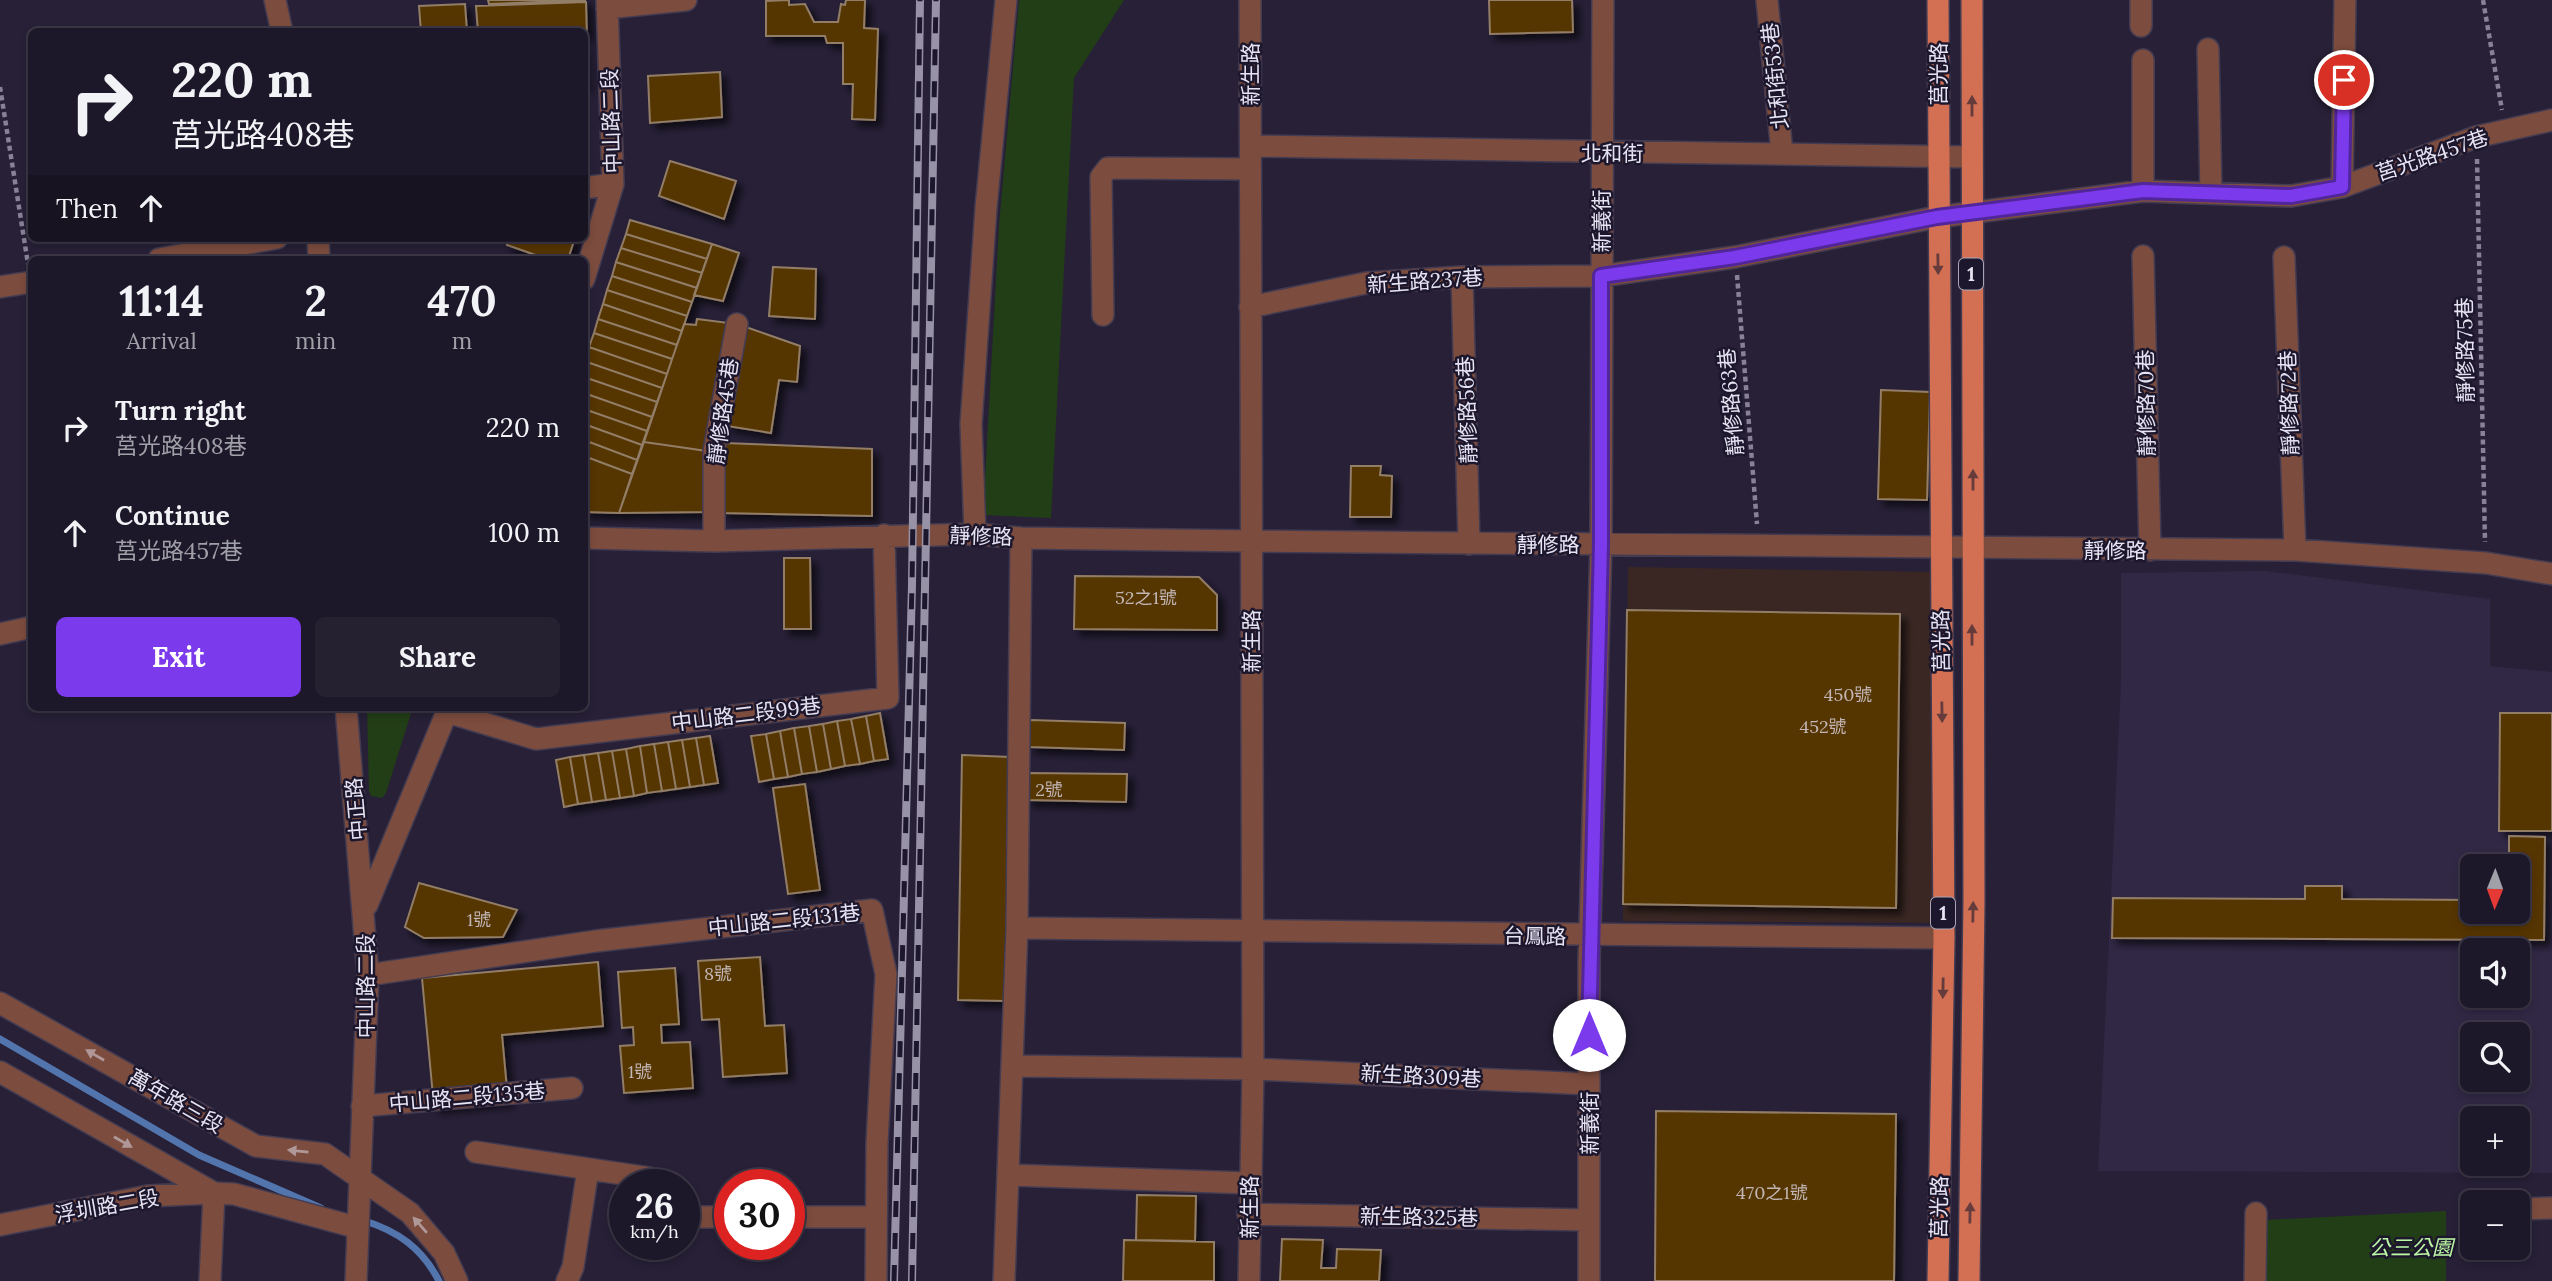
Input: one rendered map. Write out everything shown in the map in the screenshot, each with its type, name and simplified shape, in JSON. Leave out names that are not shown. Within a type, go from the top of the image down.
[{"type":"main road","name":"莒光路","points":[[1938,0],[1937,217],[1944,938],[1938,1281]]},
{"type":"main road","name":"莒光路","points":[[1969,1281],[1973,914],[1972,0]]},
{"type":"street","points":[[275,0],[281,28]]},
{"type":"street","points":[[607,4],[686,0]]},
{"type":"street","points":[[975,534],[971,424],[986,208],[1006,0]]},
{"type":"street","name":"新生路","points":[[1249,1281],[1248,1183],[1253,1069],[1250,0]]},
{"type":"street","name":"新義街","points":[[1589,1281],[1590,936],[1601,544],[1603,0]]},
{"type":"street","name":"北和街53巷","points":[[1767,0],[1782,153]]},
{"type":"street","points":[[2141,0],[2141,26]]},
{"type":"street","points":[[2342,187],[2345,0]]},
{"type":"street","name":"中山路二段","points":[[588,266],[613,184],[607,4]]},
{"type":"street","points":[[2208,49],[2211,193]]},
{"type":"street","points":[[2143,60],[2143,191]]},
{"type":"street","name":"莒光路457巷","points":[[1735,257],[1937,217],[2143,191],[2291,196],[2342,187],[2476,137],[2552,120]]},
{"type":"street","name":"北和街","points":[[1251,146],[1972,157]]},
{"type":"street","points":[[1103,315],[1101,177],[1108,168],[1250,169]]},
{"type":"street","points":[[588,187],[613,184]]},
{"type":"street","points":[[176,256],[255,242]]},
{"type":"street","name":"靜修路70巷","points":[[2143,256],[2150,550]]},
{"type":"street","name":"新生路237巷","points":[[1250,307],[1366,283],[1462,277],[1601,276],[1735,257]]},
{"type":"street","name":"靜修路72巷","points":[[2284,257],[2295,550]]},
{"type":"street","name":"靜修路56巷","points":[[1462,277],[1469,544]]},
{"type":"street","points":[[0,287],[28,282]]},
{"type":"street","name":"靜修路45巷","points":[[714,541],[714,452],[737,324]]},
{"type":"street","name":"靜修路","points":[[588,538],[714,541],[975,534],[1021,538],[1469,544],[2295,550],[2486,563],[2552,574]]},
{"type":"street","name":"中山路二段99巷","points":[[454,711],[536,739],[888,698],[884,536]]},
{"type":"street","points":[[1004,1281],[1017,928],[1021,538]]},
{"type":"street","points":[[0,634],[28,628]]},
{"type":"street","name":"中正路","points":[[346,711],[365,910]]},
{"type":"street","name":"中山路二段","points":[[356,1281],[355,1227],[368,975],[365,910],[447,711]]},
{"type":"street","name":"中山路二段131巷","points":[[368,975],[596,941],[872,910],[886,974],[876,1281]]},
{"type":"street","name":"台鳳路","points":[[1017,928],[1252,933],[1944,938]]},
{"type":"street","name":"萬年路三段","points":[[0,1003],[256,1146],[325,1154],[410,1213],[444,1253],[457,1281]]},
{"type":"street","name":"新生路309巷","points":[[1012,1066],[1253,1069],[1589,1084]]},
{"type":"street","points":[[0,1072],[214,1193],[234,1194],[355,1227]]},
{"type":"street","name":"中山路二段135巷","points":[[362,1106],[572,1088]]},
{"type":"street","points":[[476,1152],[609,1172]]},
{"type":"street","points":[[566,1281],[573,1267],[587,1169]]},
{"type":"street","points":[[1008,1175],[1248,1183]]},
{"type":"street","points":[[210,1281],[214,1193]]},
{"type":"street","name":"浮圳路二段","points":[[0,1225],[148,1196],[214,1193]]},
{"type":"street","points":[[2530,1209],[2552,1208]]},
{"type":"street","points":[[2255,1281],[2256,1213]]},
{"type":"street","name":"新生路325巷","points":[[1248,1214],[1589,1220]]},
{"type":"street","points":[[805,1217],[876,1217]]},
{"type":"path","points":[[2483,0],[2505,131]]},
{"type":"path","points":[[0,87],[28,263]]},
{"type":"path","name":"靜修路75巷","points":[[2476,137],[2486,563]]},
{"type":"path","name":"靜修路63巷","points":[[1735,257],[1759,545]]},
{"type":"shaded area","points":[[1628,567],[1939,572],[1933,923],[1623,921]]},
{"type":"shaded area","points":[[2265,571],[2490,599],[2490,666],[2552,672],[2552,1173],[2530,1173],[2530,1106],[2460,1106],[2460,1173],[2098,1171],[2121,681],[2121,573]]},
{"type":"green space","points":[[1019,0],[1124,0],[1074,78],[1051,518],[983,515],[999,225]]},
{"type":"green space","points":[[367,711],[412,711],[386,793],[382,798],[371,796]]},
{"type":"green space","name":"公三公園","points":[[2446,1211],[2446,1281],[2262,1281],[2264,1220]]},
{"type":"building","points":[[488,0],[586,0],[489,4]]},
{"type":"building","points":[[789,0],[789,5],[805,4],[814,22],[838,22],[841,4],[845,5],[846,0],[865,0],[864,28],[878,29],[875,120],[852,119],[853,84],[843,84],[843,43],[827,43],[825,36],[766,36],[766,1]]},
{"type":"building","points":[[1489,0],[1572,0],[1573,32],[1490,34]]},
{"type":"building","points":[[586,2],[587,28],[478,28],[476,6]]},
{"type":"building","points":[[465,4],[467,28],[421,28],[419,6]]},
{"type":"building","points":[[720,72],[722,117],[650,123],[648,76]]},
{"type":"building","points":[[670,161],[736,181],[724,219],[659,196]]},
{"type":"building","points":[[630,220],[712,244],[707,259],[626,234]]},
{"type":"building","points":[[626,234],[707,259],[702,273],[621,248]]},
{"type":"building","points":[[507,242],[574,242],[569,256],[538,256],[507,245]]},
{"type":"building","points":[[712,244],[739,253],[723,301],[694,295]]},
{"type":"building","points":[[621,248],[702,273],[697,288],[616,262]]},
{"type":"building","points":[[616,262],[697,288],[692,302],[612,276]]},
{"type":"building","points":[[773,267],[816,269],[815,319],[769,316]]},
{"type":"building","points":[[612,276],[692,302],[687,316],[607,290]]},
{"type":"building","points":[[607,290],[687,316],[682,331],[603,304]]},
{"type":"building","points":[[603,304],[682,331],[677,345],[598,319]]},
{"type":"building","points":[[598,319],[677,345],[672,359],[594,333]]},
{"type":"building","points":[[697,319],[729,323],[707,451],[644,442],[684,324],[696,325]]},
{"type":"building","points":[[743,326],[800,346],[797,382],[779,380],[771,433],[727,426]]},
{"type":"building","points":[[594,333],[672,359],[667,374],[589,347]]},
{"type":"building","points":[[589,347],[667,374],[662,388],[588,362]]},
{"type":"building","points":[[588,362],[662,388],[657,402],[588,378]]},
{"type":"building","points":[[588,378],[657,402],[652,417],[588,394]]},
{"type":"building","points":[[1881,390],[1930,392],[1927,500],[1878,499]]},
{"type":"building","points":[[588,394],[652,417],[647,431],[588,410]]},
{"type":"building","points":[[588,410],[647,431],[642,445],[588,425]]},
{"type":"building","points":[[588,425],[642,445],[637,460],[588,442]]},
{"type":"building","points":[[588,442],[637,460],[632,474],[588,458]]},
{"type":"building","points":[[644,442],[707,451],[706,512],[619,513]]},
{"type":"building","points":[[724,443],[872,449],[872,516],[722,513]]},
{"type":"building","points":[[588,458],[632,474],[619,513],[588,512]]},
{"type":"building","points":[[1351,466],[1381,466],[1380,475],[1392,476],[1391,517],[1350,517]]},
{"type":"building","points":[[784,558],[810,558],[811,629],[784,629]]},
{"type":"building","points":[[1075,576],[1199,577],[1217,595],[1217,630],[1074,629]]},
{"type":"building","points":[[1627,610],[1900,614],[1896,908],[1623,904]]},
{"type":"building","points":[[880,713],[888,759],[874,761],[866,716]]},
{"type":"building","points":[[2500,713],[2552,713],[2552,831],[2499,831]]},
{"type":"building","points":[[866,716],[874,761],[860,764],[851,719]]},
{"type":"building","points":[[851,719],[860,764],[845,766],[837,721]]},
{"type":"building","points":[[1030,720],[1125,723],[1124,750],[1029,747]]},
{"type":"building","points":[[837,721],[845,766],[831,769],[823,724]]},
{"type":"building","points":[[823,724],[831,769],[817,772],[809,726]]},
{"type":"building","points":[[809,726],[817,772],[802,774],[794,728]]},
{"type":"building","points":[[794,728],[802,774],[788,777],[780,731]]},
{"type":"building","points":[[780,731],[788,777],[774,779],[766,734]]},
{"type":"building","points":[[766,734],[774,779],[759,782],[751,736]]},
{"type":"building","points":[[710,736],[718,783],[704,785],[696,738]]},
{"type":"building","points":[[696,738],[704,785],[690,787],[682,740]]},
{"type":"building","points":[[682,740],[690,787],[676,789],[668,742]]},
{"type":"building","points":[[668,742],[676,789],[662,791],[654,744]]},
{"type":"building","points":[[654,744],[662,791],[647,793],[640,746]]},
{"type":"building","points":[[640,746],[647,793],[634,796],[626,749]]},
{"type":"building","points":[[626,749],[634,796],[620,798],[612,751]]},
{"type":"building","points":[[612,751],[620,798],[606,800],[598,753]]},
{"type":"building","points":[[598,753],[606,800],[592,802],[584,755]]},
{"type":"building","points":[[584,755],[592,802],[578,804],[570,757]]},
{"type":"building","points":[[962,755],[1010,757],[1005,1001],[958,1000]]},
{"type":"building","points":[[570,757],[578,804],[564,807],[556,760]]},
{"type":"building","points":[[1028,773],[1127,774],[1126,802],[1027,800]]},
{"type":"building","points":[[805,784],[820,890],[788,894],[773,788]]},
{"type":"building","points":[[2509,836],[2545,837],[2544,940],[2112,938],[2113,898],[2305,899],[2305,886],[2342,886],[2342,899],[2460,900],[2460,924],[2530,924],[2530,854],[2509,854]]},
{"type":"building","points":[[419,883],[517,910],[503,937],[424,938],[405,927]]},
{"type":"building","points":[[760,957],[765,1026],[784,1025],[787,1073],[723,1077],[719,1019],[702,1020],[698,961]]},
{"type":"building","points":[[598,962],[603,1026],[502,1035],[508,1100],[434,1107],[422,978]]},
{"type":"building","points":[[675,968],[679,1024],[661,1025],[662,1043],[690,1042],[693,1088],[624,1093],[620,1046],[634,1045],[633,1027],[622,1028],[618,972]]},
{"type":"building","points":[[1656,1111],[1896,1114],[1894,1281],[1655,1281]]},
{"type":"building","points":[[1137,1195],[1196,1196],[1195,1241],[1136,1240]]},
{"type":"building","points":[[1282,1239],[1323,1240],[1321,1268],[1336,1268],[1337,1249],[1381,1250],[1379,1281],[1280,1281]]},
{"type":"building","points":[[1124,1240],[1214,1242],[1214,1281],[1123,1281]]},
{"type":"waterway","points":[[0,1039],[199,1155],[321,1208]]},
{"type":"waterway","points":[[362,1220],[408,1242],[425,1259],[439,1281]]},
{"type":"railway","points":[[894,1281],[912,585],[920,0]]},
{"type":"railway","points":[[912,1281],[936,0]]},
{"type":"route","points":[[1589,1035],[1601,544],[1601,276],[1735,257],[1937,217],[2143,191],[2291,196],[2342,187],[2344,80]]}]
